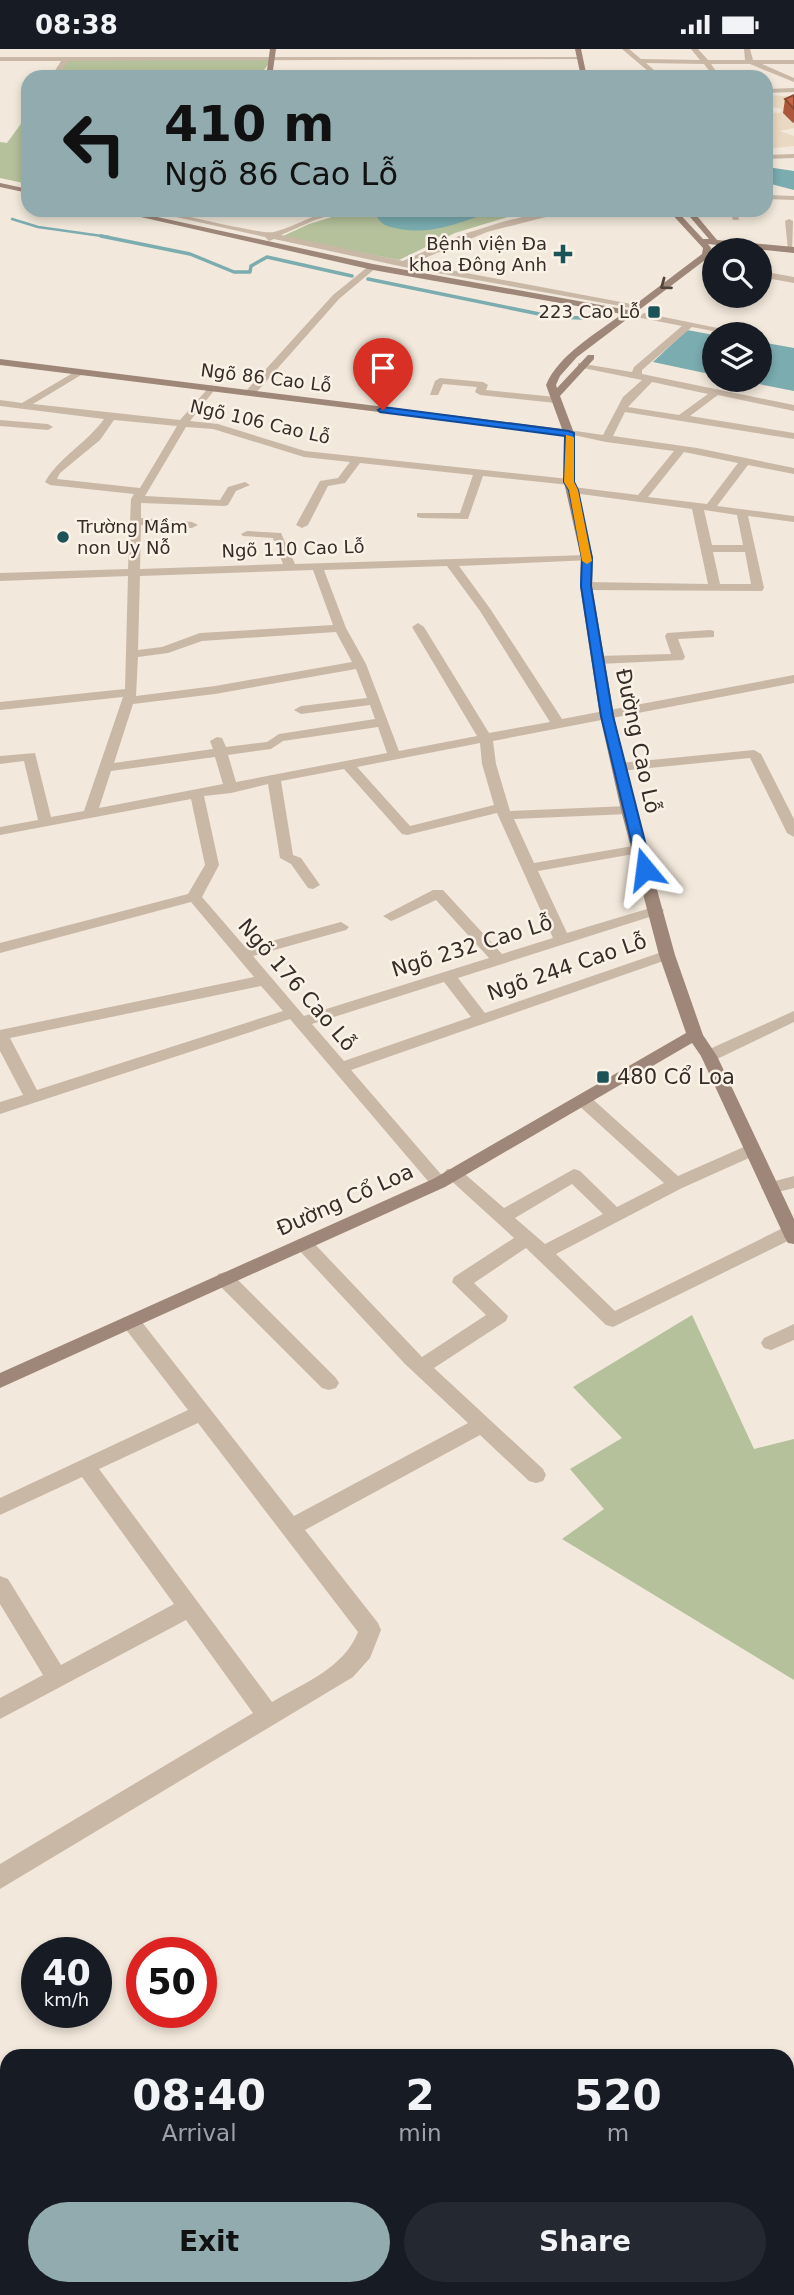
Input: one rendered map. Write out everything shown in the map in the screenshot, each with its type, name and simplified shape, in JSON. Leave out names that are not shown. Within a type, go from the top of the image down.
[{"type":"main road","points":[[270,70],[273,49]]},
{"type":"main road","points":[[578,49],[582,70]]},
{"type":"main road","points":[[0,185],[21,190]]},
{"type":"main road","points":[[146,217],[373,267],[633,310]]},
{"type":"main road","points":[[605,346],[581,365],[556,397],[551,385],[564,365],[706,254],[707,248],[678,217]]},
{"type":"main road","points":[[694,217],[711,238]]},
{"type":"main road","points":[[772,248],[793,250]]},
{"type":"main road","points":[[614,339],[702,271]]},
{"type":"main road","name":"Ngõ 86 Cao Lỗ","points":[[0,362],[569,433]]},
{"type":"main road","name":"Đường Cao Lỗ","points":[[556,397],[569,433],[571,486],[587,558],[586,586],[607,716],[628,810],[667,955],[695,1035],[709,1056],[792,1235]]},
{"type":"main road","name":"Đường Cổ Loa","points":[[0,1381],[446,1178],[695,1035]]},
{"type":"street","points":[[36,59],[41,49]]},
{"type":"street","points":[[82,59],[85,49]]},
{"type":"street","points":[[131,59],[133,49]]},
{"type":"street","points":[[361,49],[363,59]]},
{"type":"street","points":[[625,49],[651,70]]},
{"type":"street","points":[[694,49],[712,70]]},
{"type":"street","points":[[747,49],[747,58],[751,62],[770,70]]},
{"type":"street","points":[[0,59],[579,59]]},
{"type":"street","points":[[59,70],[66,59]]},
{"type":"street","points":[[640,61],[794,62]]},
{"type":"street","points":[[773,71],[794,80]]},
{"type":"street","points":[[773,91],[794,90]]},
{"type":"street","points":[[773,157],[794,156]]},
{"type":"street","points":[[773,197],[794,198]]},
{"type":"street","points":[[181,217],[633,310]]},
{"type":"street","points":[[259,242],[316,217]]},
{"type":"street","points":[[404,264],[456,239],[511,220],[528,217]]},
{"type":"street","points":[[789,221],[793,250]]},
{"type":"street","points":[[250,393],[336,297],[373,267]]},
{"type":"street","points":[[772,276],[794,280]]},
{"type":"street","points":[[644,316],[702,327]]},
{"type":"street","points":[[637,376],[637,369],[650,355],[689,325]]},
{"type":"street","points":[[581,365],[714,394],[794,408]]},
{"type":"street","points":[[26,404],[78,373]]},
{"type":"street","points":[[606,439],[627,399],[649,379]]},
{"type":"street","points":[[434,393],[440,381],[483,385],[480,392],[556,397]]},
{"type":"street","points":[[90,815],[130,697],[134,654],[135,521],[140,495],[184,422],[211,388]]},
{"type":"street","points":[[681,418],[714,394]]},
{"type":"street","name":"Ngõ 106 Cao Lỗ","points":[[0,403],[214,426],[304,454],[479,473],[794,519]]},
{"type":"street","points":[[622,409],[681,418],[701,437],[746,460],[794,471]]},
{"type":"street","points":[[111,417],[96,438],[56,471],[50,482],[140,495],[224,503],[232,489],[245,485]]},
{"type":"street","points":[[0,423],[48,427]]},
{"type":"street","points":[[569,433],[681,449]]},
{"type":"street","points":[[641,498],[681,449],[701,437],[794,436]]},
{"type":"street","points":[[302,524],[324,483],[341,481],[357,460]]},
{"type":"street","points":[[710,508],[746,460]]},
{"type":"street","points":[[421,515],[464,517],[479,473]]},
{"type":"street","points":[[697,506],[715,587]]},
{"type":"street","points":[[586,586],[758,588],[742,513]]},
{"type":"street","points":[[135,521],[192,525]]},
{"type":"street","points":[[247,534],[277,535],[290,567]]},
{"type":"street","points":[[707,548],[749,549]]},
{"type":"street","name":"Ngõ 110 Cao Lỗ","points":[[0,577],[587,558]]},
{"type":"street","points":[[450,562],[485,610],[559,725]]},
{"type":"street","points":[[317,566],[340,628],[360,664],[396,757]]},
{"type":"street","points":[[418,627],[486,740],[486,756],[505,811],[562,940]]},
{"type":"street","points":[[134,654],[164,650],[200,637],[340,628]]},
{"type":"street","points":[[599,660],[679,657],[671,636],[710,634]]},
{"type":"street","points":[[0,706],[215,690],[360,664]]},
{"type":"street","points":[[0,831],[274,781],[794,679]]},
{"type":"street","points":[[302,710],[375,701]]},
{"type":"street","points":[[107,768],[218,747],[271,745],[279,738],[383,722]]},
{"type":"street","points":[[218,747],[231,789]]},
{"type":"street","points":[[620,767],[754,754],[794,833]]},
{"type":"street","points":[[0,760],[30,756],[40,809],[46,823]]},
{"type":"street","points":[[349,766],[407,831],[505,811],[628,810]]},
{"type":"street","points":[[274,781],[280,815],[280,837],[287,857],[296,861],[313,885]]},
{"type":"street","points":[[0,949],[194,897],[212,865],[197,795]]},
{"type":"street","points":[[531,868],[639,849]]},
{"type":"street","points":[[391,916],[438,893],[499,960]]},
{"type":"street","name":"Ngõ 176 Cao Lỗ","points":[[194,897],[341,1068],[446,1178],[503,1217],[612,1320],[792,1235]]},
{"type":"street","name":"Ngõ 232 Cao Lỗ","points":[[0,1108],[297,1017],[448,976],[657,910]]},
{"type":"street","points":[[243,954],[341,927]]},
{"type":"street","name":"Ngõ 244 Cao Lỗ","points":[[341,1068],[667,955]]},
{"type":"street","points":[[448,976],[481,1019]]},
{"type":"street","points":[[33,1097],[0,1035],[265,980]]},
{"type":"street","points":[[709,1056],[794,1016]]},
{"type":"street","points":[[582,1099],[676,1184]]},
{"type":"street","points":[[543,1253],[676,1184],[752,1150]]},
{"type":"street","points":[[503,1217],[573,1175],[614,1216]]},
{"type":"street","points":[[770,1188],[794,1182]]},
{"type":"street","points":[[421,1367],[499,1316],[461,1282],[527,1238]]},
{"type":"street","points":[[303,1244],[421,1367],[536,1475]]},
{"type":"street","points":[[225,1279],[329,1383]]},
{"type":"street","points":[[0,1877],[345,1670],[362,1651],[370,1630],[131,1322]]},
{"type":"street","points":[[771,1343],[794,1331]]},
{"type":"street","points":[[0,1507],[202,1412]]},
{"type":"street","points":[[292,1527],[482,1425]]},
{"type":"street","points":[[86,1467],[269,1716]]},
{"type":"street","points":[[0,1585],[57,1678]]},
{"type":"street","points":[[0,1709],[189,1607]]},
{"type":"green space","points":[[66,59],[272,59],[264,70],[59,70]]},
{"type":"green space","points":[[21,124],[21,182],[0,178],[0,142],[7,143]]},
{"type":"green space","points":[[332,217],[508,217],[455,233],[399,260],[281,237]]},
{"type":"green space","points":[[692,1315],[754,1449],[794,1439],[794,1680],[562,1539],[604,1509],[570,1469],[622,1438],[573,1387]]},
{"type":"shaded area","points":[[773,95],[794,97],[787,116],[794,123],[794,128],[780,131],[794,136],[794,146],[773,148],[773,112],[780,113],[782,109],[773,107]]},
{"type":"water","points":[[773,168],[794,171],[794,190],[773,185]]},
{"type":"water","points":[[377,217],[478,217],[439,228],[414,231],[393,228]]},
{"type":"water","points":[[687,330],[702,333],[702,372],[653,362]]},
{"type":"water","points":[[772,344],[794,348],[794,391],[772,387]]},
{"type":"building","points":[[794,95],[794,109],[785,99]]},
{"type":"waterway","points":[[12,219],[38,227],[109,237]]},
{"type":"waterway","points":[[101,236],[190,254],[234,272],[250,272],[251,266],[267,257],[352,276]]},
{"type":"waterway","points":[[368,279],[554,317],[583,318]]},
{"type":"slow traffic","points":[[569,437],[569,482],[573,490],[587,561]]},
{"type":"place","name":"Bệnh viện Đa khoa Đông Anh","points":[[563,254]]},
{"type":"place","name":"223 Cao Lỗ","points":[[654,312]]},
{"type":"place","name":"Trường Mầm non Uy Nỗ","points":[[63,537]]},
{"type":"place","name":"480 Cổ Loa","points":[[603,1077]]},
{"type":"route","points":[[383,410],[569,433],[569,482],[587,558],[586,586],[607,716],[628,810],[645,869]]}]
